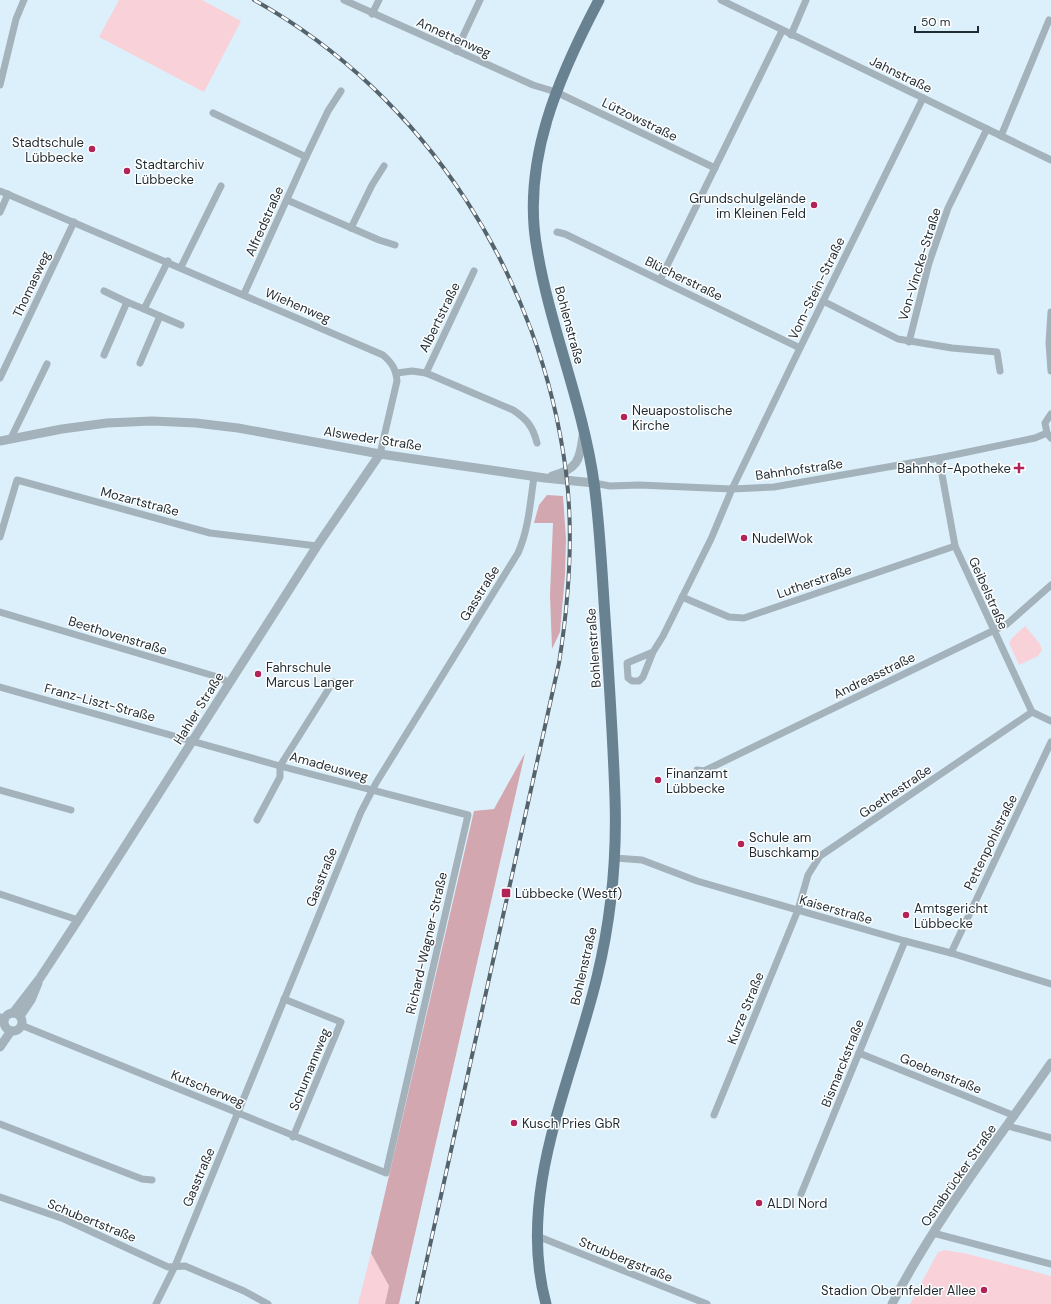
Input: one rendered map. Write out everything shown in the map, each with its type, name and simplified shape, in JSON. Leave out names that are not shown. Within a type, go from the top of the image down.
[{"type":"main road","name":"Bohlenstraße","points":[[546,1304],[541,1283],[537,1236],[544,1170],[555,1122],[589,1006],[601,958],[608,920],[615,858],[615,799],[610,694],[594,483],[584,429],[546,290],[536,246],[534,189],[543,132],[556,92],[574,48],[599,0]]},
{"type":"street","points":[[0,85],[16,19],[24,0]]},
{"type":"street","name":"Annettenweg","points":[[344,0],[372,14],[533,85],[556,92]]},
{"type":"street","points":[[372,14],[379,0]]},
{"type":"street","points":[[456,51],[480,0]]},
{"type":"street","name":"Jahnstraße","points":[[721,0],[782,31],[1051,160]]},
{"type":"street","points":[[791,35],[806,0]]},
{"type":"street","points":[[1001,136],[1049,20]]},
{"type":"street","points":[[660,280],[782,31]]},
{"type":"street","name":"Alfredstraße","points":[[244,294],[306,157],[328,111],[341,91]]},
{"type":"street","name":"Lützowstraße","points":[[556,92],[715,168]]},
{"type":"street","name":"Vom-Stein-Straße","points":[[732,489],[922,98]]},
{"type":"street","points":[[213,113],[306,157]]},
{"type":"street","name":"Von-Vincke-Straße","points":[[909,342],[929,263],[948,208],[987,129]]},
{"type":"street","points":[[351,228],[372,185],[384,166]]},
{"type":"street","points":[[181,267],[221,186]]},
{"type":"street","name":"Wiehenweg","points":[[0,191],[168,261],[383,355],[392,363],[396,373]]},
{"type":"street","points":[[0,212],[8,194]]},
{"type":"street","points":[[287,200],[351,228],[396,245]]},
{"type":"street","name":"Thomasweg","points":[[0,378],[74,222]]},
{"type":"street","name":"Blücherstraße","points":[[556,232],[565,234],[800,348]]},
{"type":"street","points":[[144,309],[168,261]]},
{"type":"street","name":"Albertstraße","points":[[426,372],[474,271]]},
{"type":"street","points":[[104,290],[127,302],[181,325]]},
{"type":"street","points":[[823,301],[898,339],[909,342],[997,352],[1000,371]]},
{"type":"street","points":[[104,355],[127,302]]},
{"type":"street","points":[[1051,312],[1049,344],[1051,371]]},
{"type":"street","points":[[140,363],[160,316]]},
{"type":"street","points":[[11,438],[47,364]]},
{"type":"street","points":[[380,454],[396,389],[396,373],[412,371],[426,372],[513,410],[524,417],[534,429],[537,443]]},
{"type":"street","points":[[1049,435],[1045,423],[1051,414]]},
{"type":"street","name":"Alsweder Straße","points":[[0,441],[62,429],[107,424],[152,421],[196,423],[238,428],[380,454],[545,478],[610,486],[639,485],[732,489]]},
{"type":"street","points":[[545,478],[566,472],[574,467],[581,453],[584,429]]},
{"type":"street","name":"Bahnhofstraße","points":[[732,489],[774,487],[939,458],[1049,435]]},
{"type":"street","name":"Hahler Straße","points":[[18,1018],[40,978],[229,683],[317,546],[380,454]]},
{"type":"street","name":"Geibelstraße","points":[[939,458],[955,546],[993,631],[1032,712]]},
{"type":"street","name":"Gasstraße","points":[[156,1304],[174,1266],[238,1114],[349,839],[372,790],[518,553],[525,538],[534,476]]},
{"type":"street","name":"Mozartstraße","points":[[0,537],[16,480],[210,533],[317,546]]},
{"type":"street","points":[[654,652],[711,539],[732,489]]},
{"type":"street","name":"Lutherstraße","points":[[682,597],[729,617],[744,618],[955,546]]},
{"type":"street","name":"Andreasstraße","points":[[697,770],[704,770],[1007,624],[1051,585]]},
{"type":"street","name":"Beethovenstraße","points":[[0,612],[221,678],[229,683]]},
{"type":"street","points":[[280,766],[333,682]]},
{"type":"street","name":"Franz-Liszt-Straße","points":[[0,687],[193,740]]},
{"type":"street","points":[[1032,712],[1051,721]]},
{"type":"street","name":"Goethestraße","points":[[798,910],[808,875],[820,856],[1032,712]]},
{"type":"street","name":"Amadeusweg","points":[[193,740],[280,766],[372,790]]},
{"type":"street","name":"Pettenpohlstraße","points":[[951,953],[1051,742]]},
{"type":"street","name":"Amadeusweg","points":[[257,820],[280,778],[280,766]]},
{"type":"street","points":[[0,790],[71,810]]},
{"type":"street","name":"Richard-Wagner-Straße","points":[[372,790],[468,816],[386,1173]]},
{"type":"street","name":"Kaiserstraße","points":[[615,858],[642,860],[697,881],[951,953],[1051,984]]},
{"type":"street","points":[[0,894],[78,920]]},
{"type":"street","name":"Kurze Straße","points":[[714,1115],[798,910]]},
{"type":"street","name":"Bismarckstraße","points":[[801,1194],[905,941]]},
{"type":"street","name":"Schumannweg","points":[[284,999],[341,1022],[293,1137]]},
{"type":"street","points":[[7,1015],[18,1018],[17,1030],[11,1030],[2,1023],[7,1015]]},
{"type":"street","name":"Kutscherweg","points":[[18,1018],[238,1114],[386,1173]]},
{"type":"street","points":[[0,1047],[11,1030]]},
{"type":"street","name":"Goebenstraße","points":[[859,1053],[1015,1116]]},
{"type":"street","name":"Osnabrücker Straße","points":[[892,1304],[907,1275],[934,1234],[1051,1063]]},
{"type":"street","points":[[0,1124],[142,1178],[152,1180]]},
{"type":"street","points":[[1008,1126],[1051,1138]]},
{"type":"street","name":"Schubertstraße","points":[[0,1197],[64,1219],[168,1266],[185,1266],[244,1291],[268,1304]]},
{"type":"street","points":[[934,1234],[1051,1264]]},
{"type":"street","name":"Strubbergstraße","points":[[537,1236],[706,1304]]},
{"type":"shaded area","points":[[119,0],[202,0],[241,21],[204,92],[99,37]]},
{"type":"shaded area","points":[[547,495],[563,496],[566,539],[565,575],[560,632],[552,649],[550,595],[553,523],[534,523],[539,505]]},
{"type":"shaded area","points":[[1025,626],[1040,644],[1042,650],[1038,656],[1019,665],[1009,643],[1012,638]]},
{"type":"shaded area","points":[[525,753],[399,1304],[385,1304],[389,1286],[371,1253],[474,811],[494,809]]},
{"type":"shaded area","name":"Stadion Obernfelder Allee","points":[[945,1250],[968,1254],[1051,1276],[1051,1304],[910,1304],[938,1252]]},
{"type":"shaded area","points":[[371,1253],[389,1286],[385,1304],[358,1304]]},
{"type":"railway","points":[[254,0],[316,40],[372,87],[422,140],[466,199],[502,263],[531,330],[553,400],[566,472],[570,520],[570,544],[568,592],[559,663],[417,1304]]},
{"type":"place","name":"Stadtschule Lübbecke","points":[[92,149]]},
{"type":"place","name":"Stadtarchiv Lübbecke","points":[[127,171]]},
{"type":"place","name":"Grundschulgelände im Kleinen Feld","points":[[814,205]]},
{"type":"place","name":"Neuapostolische Kirche","points":[[624,417]]},
{"type":"place","name":"Bahnhof-Apotheke","points":[[1019,468]]},
{"type":"place","name":"NudelWok","points":[[744,538]]},
{"type":"place","name":"Fahrschule Marcus Langer","points":[[258,674]]},
{"type":"place","name":"Finanzamt Lübbecke","points":[[658,780]]},
{"type":"place","name":"Schule am Buschkamp","points":[[741,844]]},
{"type":"place","name":"Lübbecke (Westf)","points":[[506,893]]},
{"type":"place","name":"Amtsgericht Lübbecke","points":[[906,915]]},
{"type":"place","name":"Kusch Pries GbR","points":[[514,1123]]},
{"type":"place","name":"ALDI Nord","points":[[759,1203]]},
{"type":"place","name":"Stadion Obernfelder Allee","points":[[984,1290]]}]
